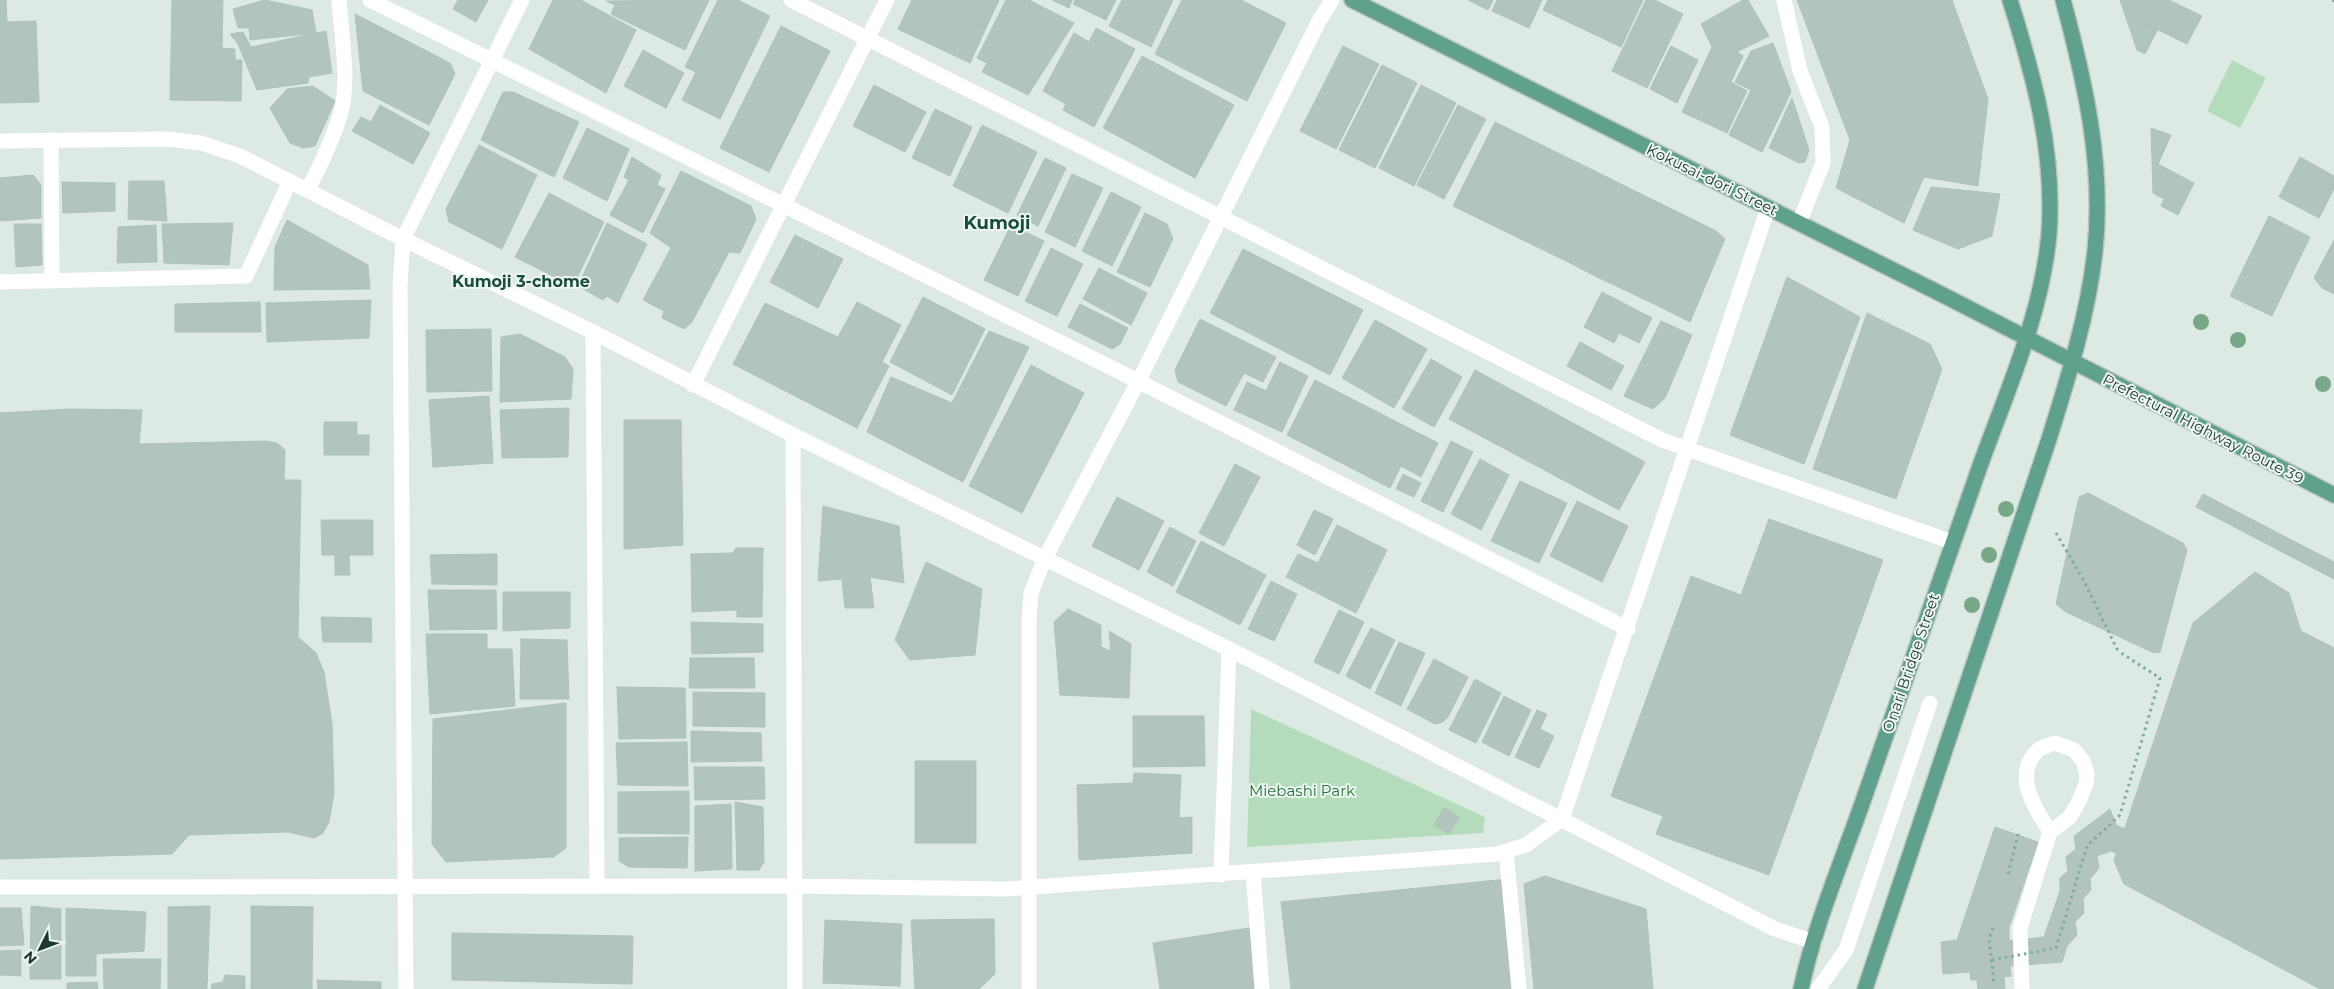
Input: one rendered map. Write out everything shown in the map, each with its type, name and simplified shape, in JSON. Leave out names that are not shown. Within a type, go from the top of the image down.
[{"type":"main road","name":"Kokusai-dori Street","points":[[1352,0],[1798,223],[2072,363]]},
{"type":"main road","name":"Onari Bridge Street","points":[[1802,989],[1814,942],[1952,542],[2026,339],[2045,264],[2049,234],[2048,162],[2044,122],[2033,74],[2010,0]]},
{"type":"main road","points":[[1865,989],[2046,448],[2072,363],[2095,251],[2096,160],[2078,57],[2063,0]]},
{"type":"main road","name":"Prefectural Highway Route 39","points":[[2072,363],[2334,495]]},
{"type":"street","points":[[308,189],[332,138],[342,106],[344,68],[339,0]]},
{"type":"street","points":[[370,0],[784,205],[1628,629]]},
{"type":"street","points":[[406,989],[400,296],[404,239],[491,59],[522,0]]},
{"type":"street","points":[[791,0],[1662,440],[1952,542]]},
{"type":"street","points":[[693,385],[887,0]]},
{"type":"street","points":[[1029,989],[1029,619],[1031,593],[1045,558],[1138,382],[1319,21],[1332,0]]},
{"type":"street","points":[[1784,0],[1800,71],[1822,127],[1823,163],[1798,223]]},
{"type":"street","points":[[0,140],[168,139],[201,143],[240,156],[593,332],[793,435],[1228,649],[1562,818],[1775,929],[1814,942]]},
{"type":"street","points":[[51,140],[52,280]]},
{"type":"street","points":[[0,282],[246,276],[290,180]]},
{"type":"street","points":[[0,887],[796,886],[1030,888],[1497,854],[1526,845],[1562,818],[1628,629],[1686,449],[1768,208]]},
{"type":"street","points":[[593,332],[597,886]]},
{"type":"street","points":[[793,435],[795,989]]},
{"type":"street","points":[[1221,875],[1228,649]]},
{"type":"street","points":[[1818,989],[1846,950],[1930,703]]},
{"type":"street","points":[[2022,989],[2020,928],[2050,832],[2070,817],[2080,801],[2087,774],[2083,761],[2074,750],[2056,743],[2038,750],[2030,761],[2025,777],[2027,791],[2050,832]]},
{"type":"street","points":[[1506,851],[1520,989]]},
{"type":"street","points":[[1253,872],[1262,989]]},
{"type":"path","points":[[1992,960],[2056,948],[2087,846],[2120,815],[2160,678],[2118,650],[2084,581],[2056,533]]},
{"type":"path","points":[[1989,940],[1994,989]]},
{"type":"green space","points":[[2232,60],[2266,78],[2240,128],[2207,111]]},
{"type":"green space","name":"Miebashi Park","points":[[1251,709],[1485,817],[1483,833],[1247,847]]},
{"type":"building","points":[[0,0],[6,0],[7,22],[36,21],[39,102],[0,103]]},
{"type":"building","points":[[172,0],[223,0],[222,48],[235,49],[235,60],[242,60],[241,101],[170,100]]},
{"type":"building","points":[[265,0],[312,10],[316,33],[250,40],[249,28],[238,28],[233,9]]},
{"type":"building","points":[[458,0],[488,0],[476,22],[453,9]]},
{"type":"building","points":[[553,0],[581,0],[636,30],[606,93],[529,49]]},
{"type":"building","points":[[709,0],[685,50],[611,14],[615,5],[606,1]]},
{"type":"building","points":[[718,0],[738,0],[770,16],[720,119],[682,100],[696,72],[685,67]]},
{"type":"building","points":[[912,0],[927,0],[986,28],[970,63],[898,29]]},
{"type":"building","points":[[927,0],[999,0],[986,28]]},
{"type":"building","points":[[1006,0],[1029,0],[1074,23],[1028,95],[982,72],[987,63],[977,58]]},
{"type":"building","points":[[1052,0],[1072,0],[1069,8]]},
{"type":"building","points":[[1075,0],[1116,0],[1106,20],[1073,4]]},
{"type":"building","points":[[1122,0],[1173,0],[1151,47],[1109,26]]},
{"type":"building","points":[[1182,0],[1241,0],[1286,23],[1247,101],[1155,54]]},
{"type":"building","points":[[1468,0],[1493,0],[1488,10]]},
{"type":"building","points":[[1497,0],[1542,0],[1529,28],[1492,11]]},
{"type":"building","points":[[1548,0],[1643,0],[1621,47],[1543,10]]},
{"type":"building","points":[[1646,0],[1655,0],[1683,14],[1647,88],[1612,71]]},
{"type":"building","points":[[1743,0],[1748,0],[1769,36],[1737,52],[1743,56],[1731,82],[1747,91],[1727,133],[1682,112],[1712,47],[1701,24]]},
{"type":"building","points":[[1797,0],[1952,0],[1988,99],[1978,186],[1924,177],[1904,223],[1836,188],[1850,140]]},
{"type":"building","points":[[2120,0],[2155,0],[2144,23],[2158,29],[2145,54],[2137,50]]},
{"type":"building","points":[[2155,0],[2169,0],[2202,16],[2187,44],[2144,23]]},
{"type":"building","points":[[355,14],[450,63],[455,74],[429,125],[363,91]]},
{"type":"building","points":[[781,26],[830,51],[769,172],[720,148]]},
{"type":"building","points":[[1096,28],[1135,49],[1094,127],[1063,110],[1066,104],[1043,91],[1074,33],[1089,42]]},
{"type":"building","points":[[326,31],[332,73],[309,77],[308,83],[257,90],[238,44],[230,34],[243,32],[251,47]]},
{"type":"building","points":[[1773,43],[1791,91],[1784,107],[1735,82],[1751,51]]},
{"type":"building","points":[[1343,46],[1379,64],[1336,149],[1300,131]]},
{"type":"building","points":[[1671,46],[1698,60],[1677,103],[1650,89]]},
{"type":"building","points":[[643,50],[684,73],[666,108],[624,86]]},
{"type":"building","points":[[1142,56],[1234,105],[1195,178],[1103,128]]},
{"type":"building","points":[[1382,65],[1417,83],[1375,168],[1339,150]]},
{"type":"building","points":[[874,85],[926,112],[905,152],[853,126]]},
{"type":"building","points":[[1421,85],[1456,103],[1414,186],[1379,168]]},
{"type":"building","points":[[313,86],[335,101],[315,146],[303,148],[290,143],[270,108],[287,89]]},
{"type":"building","points":[[1751,90],[1784,107],[1762,152],[1729,135]]},
{"type":"building","points":[[503,92],[513,92],[579,122],[554,177],[481,140]]},
{"type":"building","points":[[1792,98],[1809,150],[1805,162],[1799,163],[1769,148]]},
{"type":"building","points":[[380,105],[430,133],[413,164],[352,131],[361,117],[371,122]]},
{"type":"building","points":[[1458,105],[1486,119],[1444,199],[1417,185]]},
{"type":"building","points":[[935,109],[972,127],[950,176],[912,158]]},
{"type":"building","points":[[1495,122],[1609,178],[1568,262],[1453,206]]},
{"type":"building","points":[[982,125],[1037,152],[1008,213],[953,186]]},
{"type":"building","points":[[587,128],[629,149],[607,201],[563,178]]},
{"type":"building","points":[[2151,128],[2171,135],[2158,164],[2194,183],[2178,215],[2161,206],[2164,199],[2153,193]]},
{"type":"building","points":[[479,145],[537,175],[502,249],[449,222],[446,209]]},
{"type":"building","points":[[632,157],[661,175],[657,185],[665,189],[643,233],[610,215],[629,180],[624,177]]},
{"type":"building","points":[[2300,157],[2334,176],[2334,189],[2319,218],[2279,197]]},
{"type":"building","points":[[1045,158],[1066,168],[1038,226],[1017,215]]},
{"type":"building","points":[[681,171],[751,206],[756,219],[740,253],[729,252],[692,322],[684,329],[662,318],[664,311],[643,300],[671,248],[650,233]]},
{"type":"building","points":[[1072,174],[1103,188],[1075,247],[1045,232]]},
{"type":"building","points":[[33,175],[41,185],[41,218],[0,221],[0,178]]},
{"type":"building","points":[[1609,178],[1637,192],[1595,276],[1568,262]]},
{"type":"building","points":[[129,181],[164,181],[167,221],[128,219]]},
{"type":"building","points":[[62,182],[115,183],[115,211],[63,213]]},
{"type":"building","points":[[1931,187],[2000,194],[1992,236],[1958,249],[1913,230]]},
{"type":"building","points":[[1111,192],[1141,207],[1112,266],[1082,251]]},
{"type":"building","points":[[1637,192],[1696,221],[1656,305],[1595,276]]},
{"type":"building","points":[[549,193],[604,222],[573,286],[515,257]]},
{"type":"building","points":[[1145,213],[1167,224],[1173,239],[1150,287],[1117,272]]},
{"type":"building","points":[[2269,216],[2310,237],[2272,316],[2230,296]]},
{"type":"building","points":[[287,220],[368,265],[370,289],[274,290],[275,247]]},
{"type":"building","points":[[1696,221],[1716,231],[1725,239],[1690,322],[1656,305]]},
{"type":"building","points":[[233,223],[229,265],[164,263],[162,224]]},
{"type":"building","points":[[607,223],[647,244],[618,303],[607,296],[603,300],[578,286]]},
{"type":"building","points":[[14,224],[41,224],[42,265],[16,267]]},
{"type":"building","points":[[156,225],[157,262],[117,263],[118,227]]},
{"type":"building","points":[[1011,225],[1044,241],[1018,296],[984,280]]},
{"type":"building","points":[[795,235],[843,259],[818,308],[770,282]]},
{"type":"building","points":[[2334,240],[2334,294],[2322,288],[2314,278]]},
{"type":"building","points":[[1051,248],[1083,264],[1057,316],[1025,301]]},
{"type":"building","points":[[1243,249],[1363,310],[1330,375],[1210,313]]},
{"type":"building","points":[[1099,268],[1147,293],[1131,325],[1083,299]]},
{"type":"building","points":[[1787,277],[1860,317],[1804,464],[1730,435]]},
{"type":"building","points":[[1602,292],[1652,318],[1639,343],[1619,333],[1614,343],[1584,327]]},
{"type":"building","points":[[923,297],[985,329],[952,395],[890,362]]},
{"type":"building","points":[[371,300],[369,338],[267,342],[266,303]]},
{"type":"building","points":[[260,302],[261,332],[175,332],[175,304]]},
{"type":"building","points":[[857,302],[901,325],[882,362],[889,366],[857,428],[733,364],[765,303],[838,337]]},
{"type":"building","points":[[1080,304],[1128,328],[1120,344],[1112,349],[1068,327]]},
{"type":"building","points":[[1867,313],[1930,344],[1942,369],[1896,499],[1813,469]]},
{"type":"building","points":[[1200,319],[1276,357],[1263,382],[1244,373],[1226,406],[1178,382],[1175,370]]},
{"type":"building","points":[[1375,320],[1427,349],[1394,408],[1342,378]]},
{"type":"building","points":[[1661,321],[1692,335],[1665,398],[1653,409],[1624,396]]},
{"type":"building","points":[[491,329],[492,391],[427,392],[426,330]]},
{"type":"building","points":[[989,331],[1029,347],[963,482],[867,432],[891,377],[952,403]]},
{"type":"building","points":[[520,334],[565,357],[573,369],[571,399],[500,402],[501,337]]},
{"type":"building","points":[[1580,342],[1624,366],[1611,390],[1567,366]]},
{"type":"building","points":[[1431,359],[1462,377],[1434,427],[1402,409]]},
{"type":"building","points":[[1280,362],[1308,376],[1282,432],[1234,410],[1247,382],[1266,391]]},
{"type":"building","points":[[1031,365],[1084,393],[1022,513],[969,486]]},
{"type":"building","points":[[1475,370],[1645,462],[1619,510],[1449,419]]},
{"type":"building","points":[[1315,380],[1438,443],[1421,477],[1401,466],[1390,488],[1287,435]]},
{"type":"building","points":[[489,396],[493,463],[433,467],[429,400]]},
{"type":"building","points":[[569,408],[568,457],[502,458],[500,410]]},
{"type":"building","points":[[69,409],[142,410],[139,444],[266,441],[277,443],[285,450],[284,480],[301,480],[298,637],[316,653],[324,672],[332,724],[334,793],[329,822],[323,833],[314,838],[288,832],[189,835],[172,854],[0,859],[0,413]]},
{"type":"building","points":[[624,420],[681,420],[683,545],[624,549]]},
{"type":"building","points":[[324,422],[357,422],[357,435],[369,435],[369,455],[324,455]]},
{"type":"building","points":[[1451,441],[1473,452],[1443,512],[1421,501]]},
{"type":"building","points":[[1480,459],[1509,475],[1481,530],[1451,514]]},
{"type":"building","points":[[1235,464],[1260,477],[1224,546],[1199,533]]},
{"type":"building","points":[[1403,474],[1421,483],[1414,497],[1396,489]]},
{"type":"building","points":[[1520,481],[1567,503],[1539,563],[1491,541]]},
{"type":"building","points":[[2088,493],[2183,543],[2187,550],[2160,652],[2154,653],[2066,612],[2056,604],[2079,497]]},
{"type":"building","points":[[2203,494],[2334,562],[2334,579],[2196,507]]},
{"type":"building","points":[[1117,497],[1164,521],[1139,570],[1092,546]]},
{"type":"building","points":[[1577,501],[1628,526],[1602,582],[1550,556]]},
{"type":"building","points":[[823,506],[899,526],[904,583],[870,577],[874,608],[845,608],[842,579],[818,581]]},
{"type":"building","points":[[1314,510],[1333,519],[1315,555],[1297,545]]},
{"type":"building","points":[[1769,519],[1883,560],[1769,875],[1656,834],[1663,816],[1611,796],[1691,576],[1741,595]]},
{"type":"building","points":[[321,520],[373,520],[373,555],[349,555],[350,575],[335,575],[335,555],[322,555]]},
{"type":"building","points":[[1337,525],[1387,550],[1356,613],[1286,577],[1298,554],[1318,563]]},
{"type":"building","points":[[1170,527],[1196,541],[1173,586],[1147,572]]},
{"type":"building","points":[[1201,541],[1266,575],[1240,625],[1176,592]]},
{"type":"building","points":[[736,548],[763,548],[762,617],[737,617],[737,610],[692,612],[691,554],[733,553]]},
{"type":"building","points":[[497,554],[497,585],[432,584],[430,555]]},
{"type":"building","points":[[926,562],[982,589],[975,655],[910,660],[895,640]]},
{"type":"building","points":[[2255,572],[2289,593],[2301,631],[2334,648],[2334,989],[2320,989],[2124,884],[2114,861],[2193,623]]},
{"type":"building","points":[[1271,581],[1297,594],[1274,641],[1248,629]]},
{"type":"building","points":[[428,590],[496,590],[497,629],[430,630]]},
{"type":"building","points":[[503,592],[570,592],[570,628],[503,631]]},
{"type":"building","points":[[1068,609],[1101,625],[1101,647],[1111,651],[1109,631],[1131,644],[1129,698],[1060,695],[1054,622]]},
{"type":"building","points":[[1339,610],[1364,622],[1339,674],[1314,662]]},
{"type":"building","points":[[321,617],[371,618],[372,642],[323,642]]},
{"type":"building","points":[[691,622],[763,624],[763,652],[692,654]]},
{"type":"building","points":[[1371,628],[1395,640],[1370,689],[1346,676]]},
{"type":"building","points":[[426,634],[487,634],[487,649],[512,649],[515,706],[430,714]]},
{"type":"building","points":[[521,639],[567,640],[569,699],[520,699]]},
{"type":"building","points":[[1399,642],[1425,653],[1401,706],[1375,693]]},
{"type":"building","points":[[690,658],[754,658],[755,688],[689,688]]},
{"type":"building","points":[[1434,659],[1468,677],[1448,717],[1443,722],[1435,724],[1407,709]]},
{"type":"building","points":[[1475,679],[1501,693],[1476,743],[1449,730]]},
{"type":"building","points":[[617,687],[685,688],[686,738],[619,739]]},
{"type":"building","points":[[693,692],[765,693],[765,727],[693,726]]},
{"type":"building","points":[[1504,696],[1531,710],[1509,756],[1482,742]]},
{"type":"building","points":[[566,703],[566,848],[554,857],[446,862],[432,844],[433,719]]},
{"type":"building","points":[[1537,710],[1547,714],[1540,729],[1554,736],[1539,768],[1515,757]]},
{"type":"building","points":[[1133,716],[1204,716],[1205,766],[1133,767]]},
{"type":"building","points":[[691,731],[761,733],[762,761],[691,762]]},
{"type":"building","points":[[687,742],[688,786],[618,785],[616,743]]},
{"type":"building","points":[[915,761],[976,761],[976,843],[915,843]]},
{"type":"building","points":[[694,767],[764,767],[765,799],[695,800]]},
{"type":"building","points":[[1134,773],[1181,775],[1179,818],[1192,817],[1192,853],[1079,860],[1077,785],[1133,783]]},
{"type":"building","points":[[689,791],[689,834],[618,833],[618,792]]},
{"type":"building","points":[[735,802],[763,807],[764,862],[759,870],[737,870]]},
{"type":"building","points":[[731,804],[732,869],[695,871],[695,806]]},
{"type":"building","points":[[1444,808],[1459,817],[1449,834],[1434,825]]},
{"type":"building","points":[[2110,809],[2116,825],[2140,836],[2143,865],[2111,851],[2097,856],[2099,868],[2090,879],[2091,890],[2083,899],[2084,913],[2075,922],[2077,935],[2067,946],[2062,962],[2010,966],[2011,976],[2004,977],[2005,989],[1978,989],[1977,980],[1971,980],[1970,972],[1943,974],[1941,942],[1957,940],[1995,827],[2038,842],[2009,928],[2009,941],[2044,937],[2060,891],[2060,878],[2068,871],[2066,857],[2076,849],[2074,836]]},
{"type":"building","points":[[688,837],[687,868],[629,867],[619,861],[619,838]]},
{"type":"building","points":[[1545,876],[1646,909],[1653,989],[1534,989],[1524,884]]},
{"type":"building","points":[[1507,879],[1519,989],[1291,989],[1281,902]]},
{"type":"building","points":[[31,906],[61,909],[61,979],[30,979]]},
{"type":"building","points":[[210,906],[207,989],[168,989],[168,907]]},
{"type":"building","points":[[251,906],[313,907],[312,989],[251,989]]},
{"type":"building","points":[[0,908],[21,908],[24,945],[0,946]]},
{"type":"building","points":[[66,908],[146,912],[144,951],[96,954],[96,976],[66,976]]},
{"type":"building","points":[[994,919],[995,974],[979,989],[915,989],[911,920]]},
{"type":"building","points":[[825,920],[902,924],[900,986],[823,983]]},
{"type":"building","points":[[1249,928],[1256,989],[1160,989],[1153,943]]},
{"type":"building","points":[[452,933],[633,936],[632,984],[452,980]]},
{"type":"building","points":[[21,950],[21,976],[0,975],[0,951]]},
{"type":"building","points":[[103,959],[161,959],[160,989],[104,989]]},
{"type":"building","points":[[225,975],[245,976],[245,989],[211,989],[212,984],[223,982]]},
{"type":"building","points":[[317,980],[381,982],[381,989],[318,989]]},
{"type":"building","points":[[97,982],[98,989],[67,989],[67,983]]},
{"type":"district","name":"Kumoji","points":[[997,223]]},
{"type":"district","name":"Kumoji 3-chome","points":[[521,281]]}]
